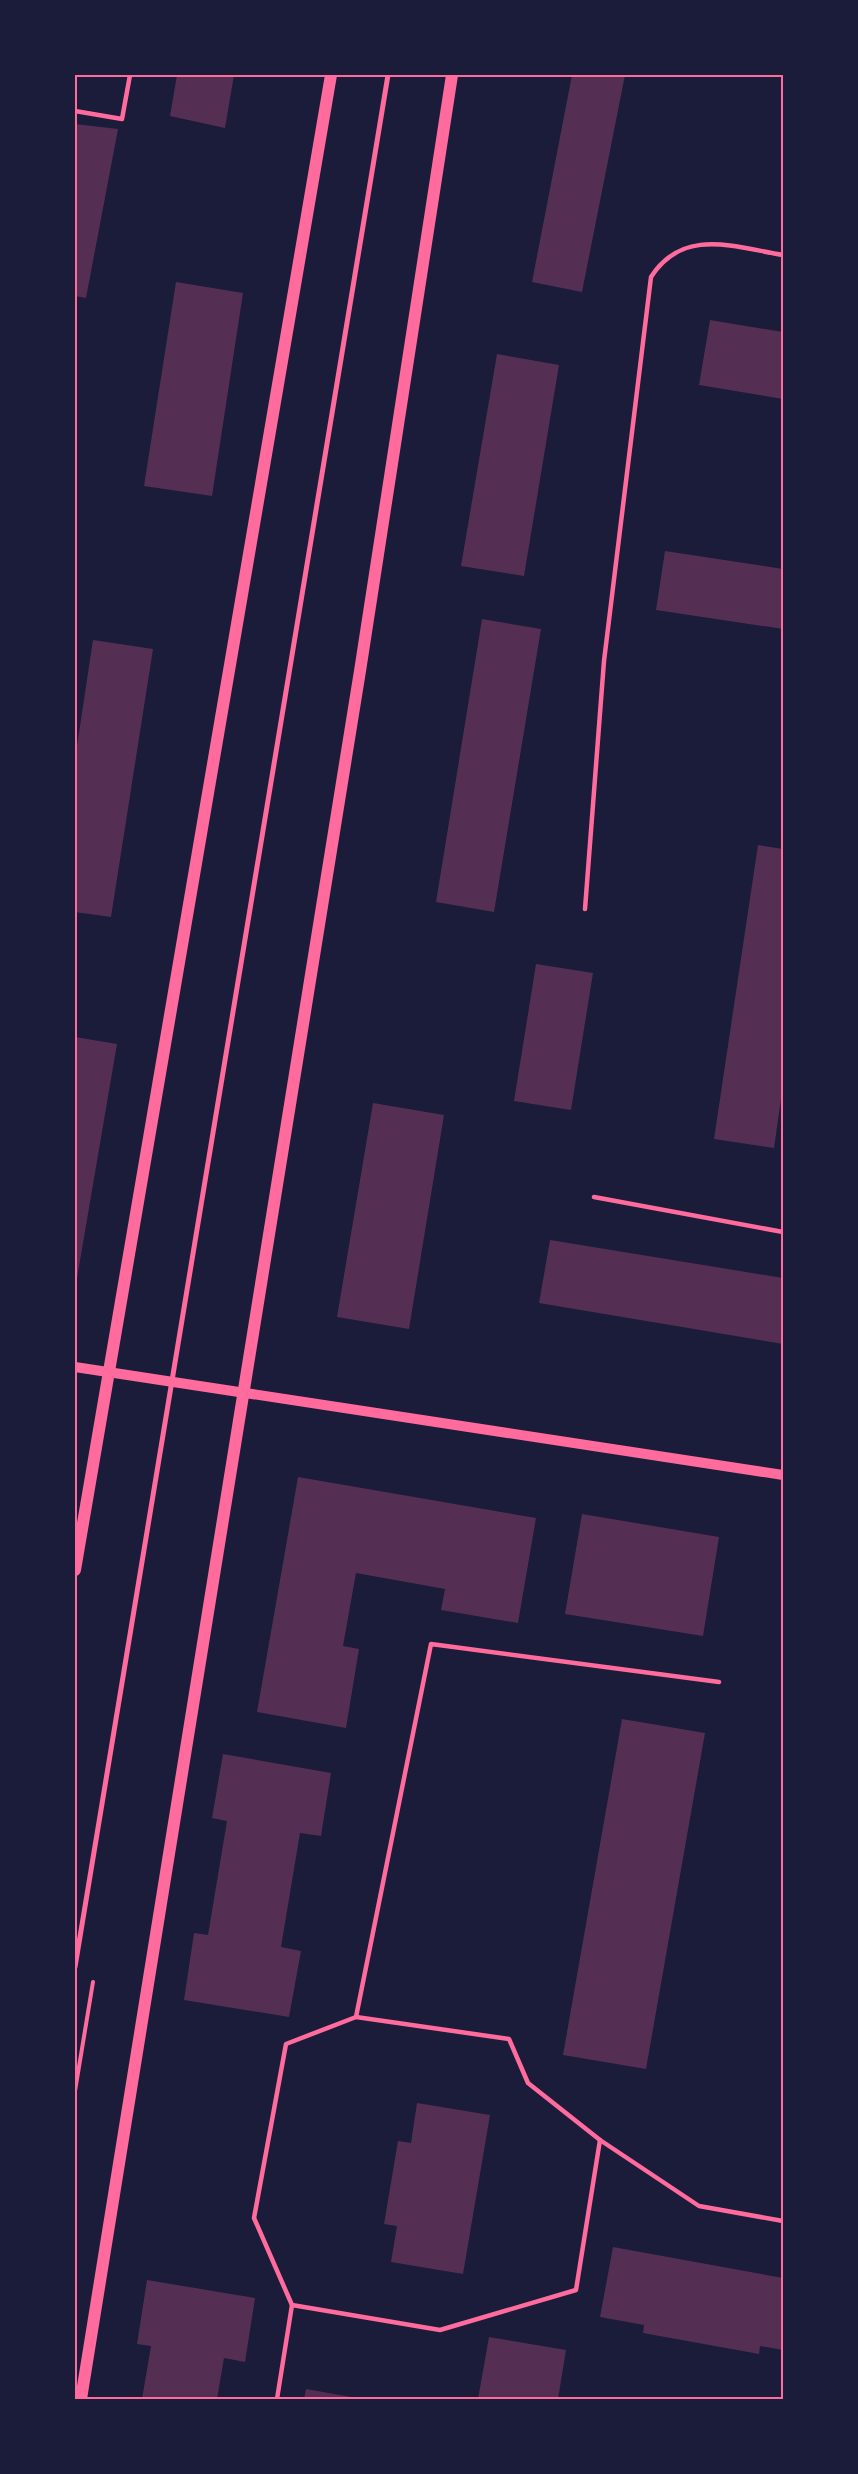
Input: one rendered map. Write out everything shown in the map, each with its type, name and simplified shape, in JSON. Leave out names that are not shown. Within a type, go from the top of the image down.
[{"type":"main road","points":[[75,1570],[332,75]]},
{"type":"main road","points":[[81,2399],[358,683],[452,75]]},
{"type":"street","points":[[75,1967],[388,75]]},
{"type":"street","points":[[75,1367],[109,1374],[783,1474]]},
{"type":"lane","points":[[75,111],[122,119],[130,75]]},
{"type":"lane","points":[[585,909],[604,661],[651,277],[666,258],[679,249],[694,244],[715,243],[783,255]]},
{"type":"lane","points":[[594,1197],[783,1232]]},
{"type":"lane","points":[[356,2017],[431,1644],[719,1682]]},
{"type":"lane","points":[[277,2399],[292,2305],[254,2218],[286,2044],[356,2017],[509,2039],[528,2083],[600,2140],[699,2206],[783,2221]]},
{"type":"lane","points":[[292,2305],[440,2330],[576,2290],[600,2140]]},
{"type":"building","points":[[177,75],[234,75],[225,128],[170,116]]},
{"type":"building","points":[[572,75],[625,75],[582,292],[532,282]]},
{"type":"building","points":[[75,124],[118,129],[86,298],[75,296]]},
{"type":"building","points":[[176,282],[243,293],[212,496],[144,486]]},
{"type":"building","points":[[710,320],[783,332],[783,399],[699,385]]},
{"type":"building","points":[[497,354],[559,365],[524,576],[461,566]]},
{"type":"building","points":[[665,551],[783,569],[783,629],[656,610]]},
{"type":"building","points":[[482,619],[541,629],[494,912],[436,902]]},
{"type":"building","points":[[93,640],[153,649],[111,917],[75,912],[75,759]]},
{"type":"building","points":[[758,845],[783,849],[783,1085],[774,1148],[714,1139]]},
{"type":"building","points":[[536,964],[593,973],[571,1110],[514,1101]]},
{"type":"building","points":[[75,1037],[117,1044],[76,1284],[75,1284]]},
{"type":"building","points":[[373,1103],[444,1115],[409,1329],[337,1317]]},
{"type":"building","points":[[550,1240],[783,1278],[783,1344],[539,1303]]},
{"type":"building","points":[[298,1477],[536,1518],[518,1623],[441,1610],[445,1589],[356,1573],[343,1646],[359,1649],[346,1728],[257,1712]]},
{"type":"building","points":[[582,1514],[719,1537],[703,1636],[565,1614]]},
{"type":"building","points":[[622,1719],[705,1733],[646,2069],[563,2055]]},
{"type":"building","points":[[223,1754],[331,1773],[321,1836],[300,1833],[281,1947],[301,1951],[289,2017],[184,2000],[194,1933],[208,1935],[227,1821],[212,1818]]},
{"type":"building","points":[[417,2103],[490,2115],[463,2274],[391,2262],[397,2226],[384,2224],[398,2141],[411,2143]]},
{"type":"building","points":[[613,2247],[783,2278],[783,2350],[760,2346],[759,2354],[643,2333],[644,2325],[600,2317]]},
{"type":"building","points":[[147,2280],[255,2298],[245,2362],[224,2358],[217,2399],[142,2399],[151,2346],[137,2344]]},
{"type":"building","points":[[489,2337],[566,2350],[558,2399],[478,2399]]},
{"type":"building","points":[[306,2389],[357,2398],[357,2399],[304,2399]]}]
